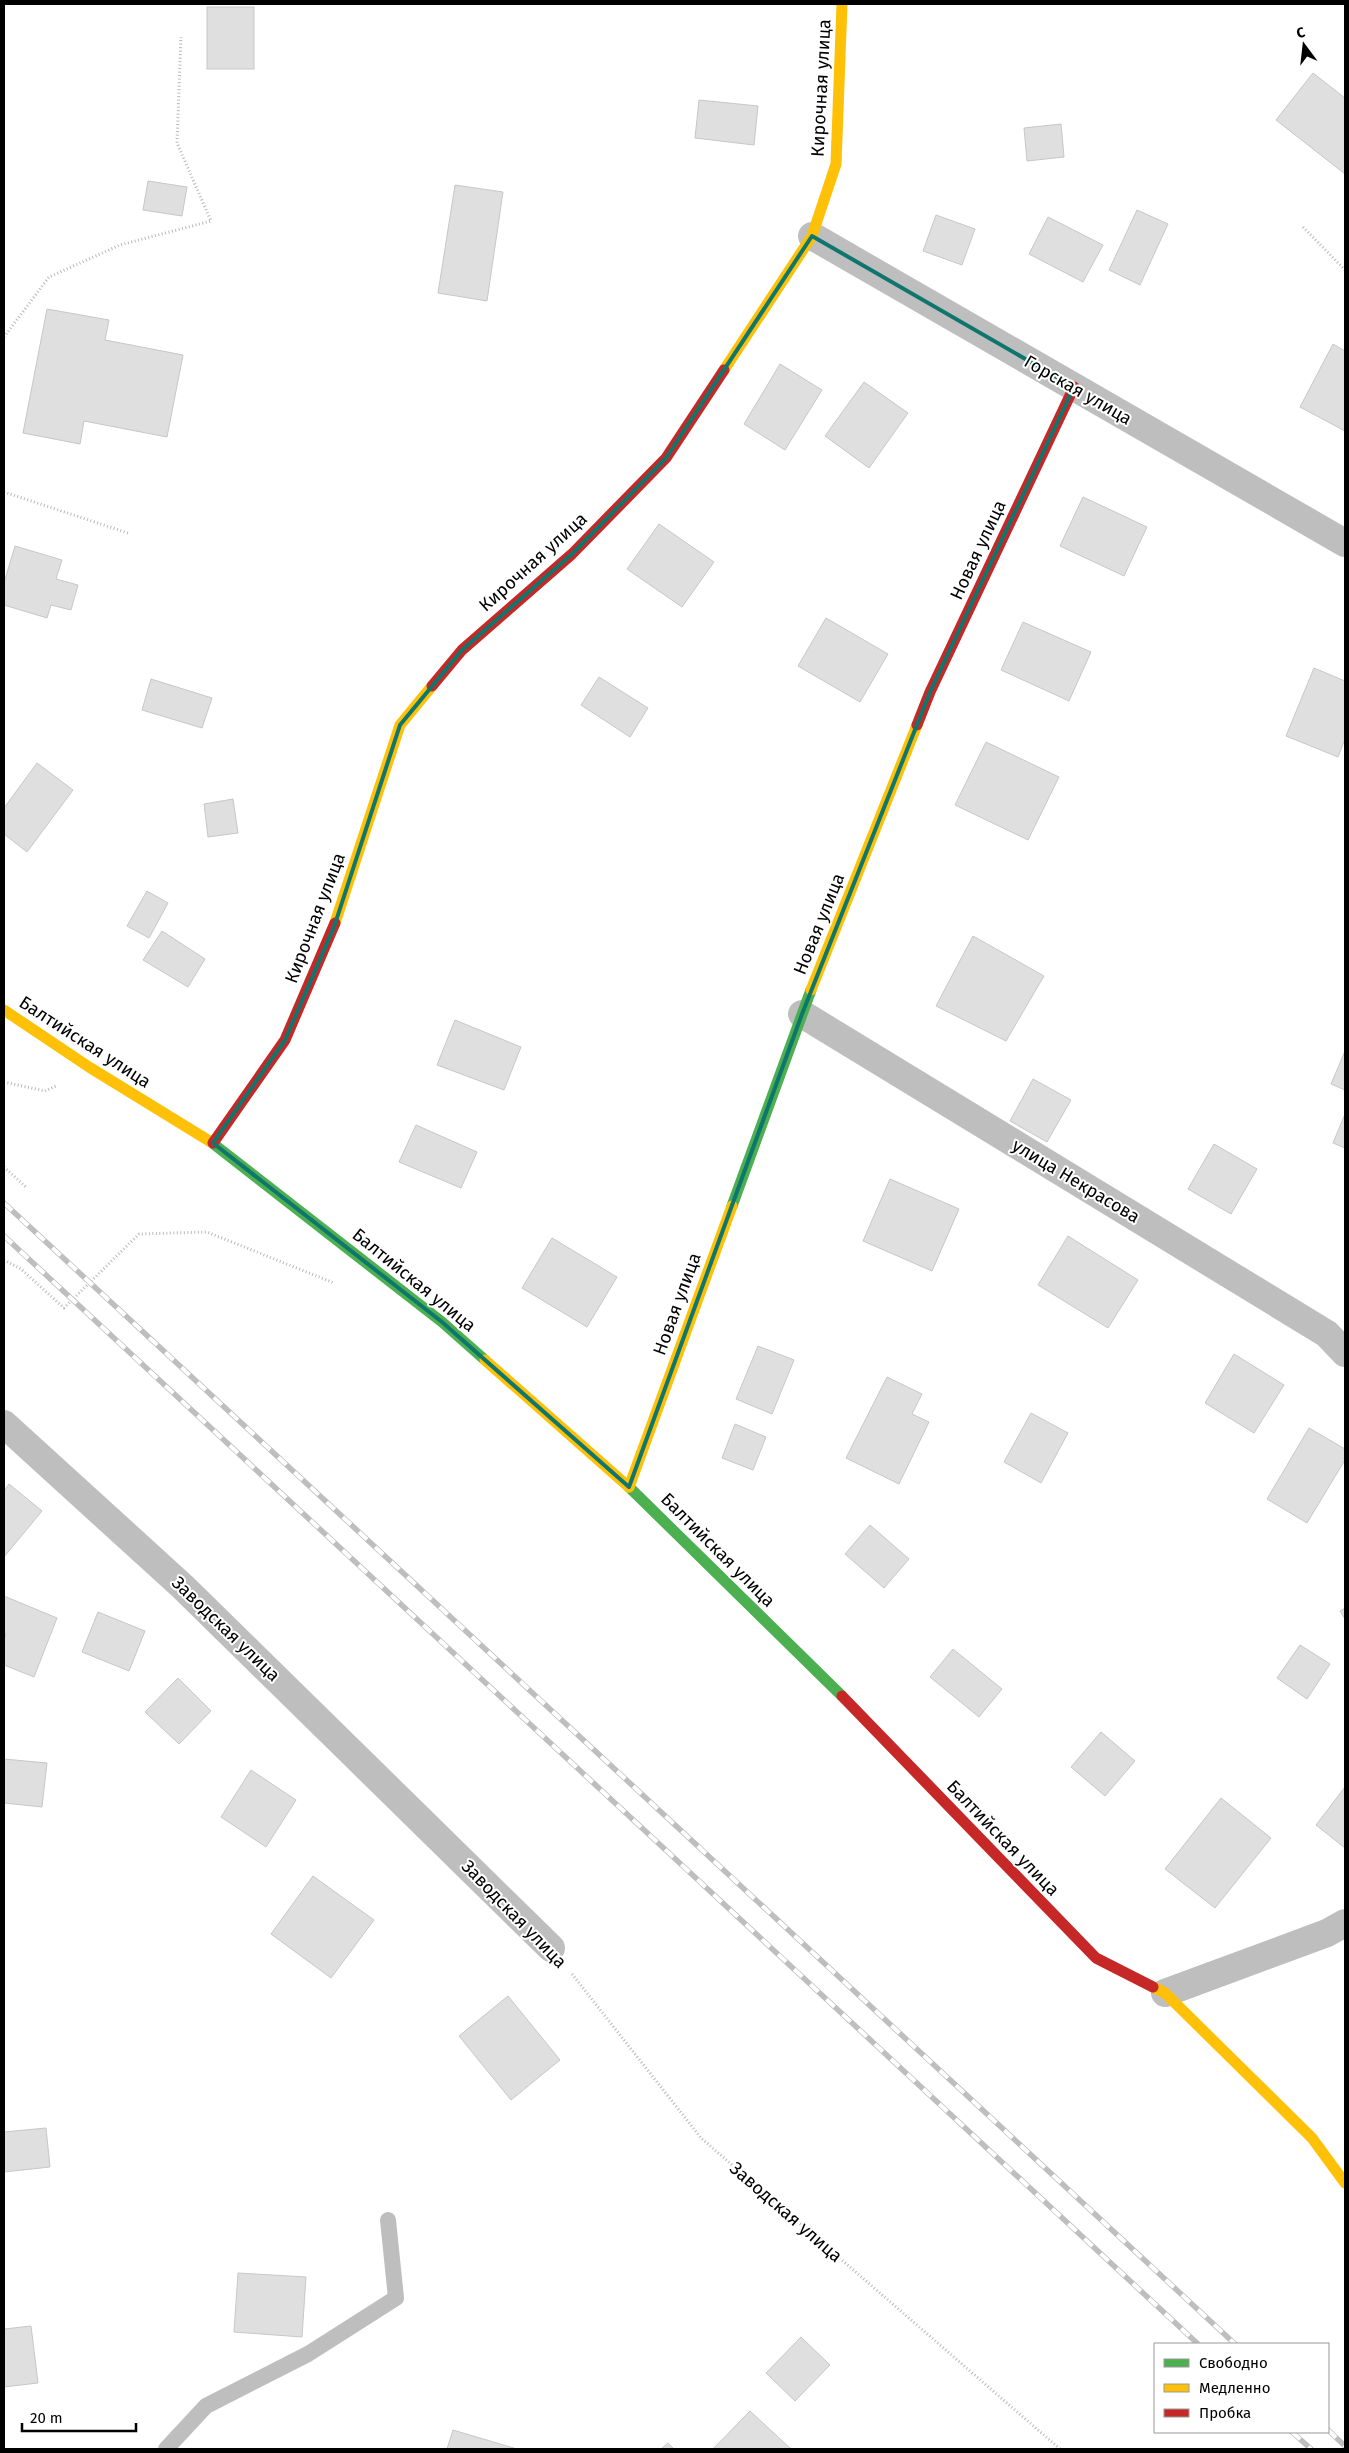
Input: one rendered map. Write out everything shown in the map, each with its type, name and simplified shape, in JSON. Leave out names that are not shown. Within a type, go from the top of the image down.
[{"type":"street","name":"Кирочная улица","points":[[213,1143],[286,1040],[334,928],[400,726],[462,650],[572,554],[666,458],[812,236],[836,164],[842,4]]},
{"type":"street","name":"Горская улица","points":[[812,236],[1345,543]]},
{"type":"street","name":"Новая улица","points":[[628,1486],[802,1014],[930,692],[1074,387]]},
{"type":"street","name":"Балтийская улица","points":[[4,1010],[89,1067],[213,1143],[442,1322],[628,1486],[866,1720],[1096,1958],[1165,1993],[1234,2058],[1312,2138],[1345,2183]]},
{"type":"street","name":"улица Некрасова","points":[[802,1014],[1327,1334],[1345,1352]]},
{"type":"street","name":"Заводская улица","points":[[4,1424],[184,1587],[551,1948]]},
{"type":"street","points":[[1165,1993],[1327,1933],[1345,1923]]},
{"type":"lane","points":[[166,2449],[206,2406],[308,2354],[396,2298],[388,2220]]},
{"type":"path","points":[[4,337],[49,277],[120,245],[210,221],[177,143],[181,37]]},
{"type":"path","points":[[1303,227],[1345,270]]},
{"type":"path","points":[[4,492],[128,533]]},
{"type":"path","points":[[4,1167],[27,1188]]},
{"type":"path","points":[[4,1260],[21,1269],[64,1308],[139,1234],[207,1232],[341,1286]]},
{"type":"path","name":"Заводская улица","points":[[551,1948],[701,2138],[1060,2449]]},
{"type":"highlighted area","points":[[812,236],[1074,387],[930,692],[802,1014],[629,1487],[442,1322],[213,1143],[285,1040],[334,927],[400,725],[462,650],[572,554],[666,458]]},
{"type":"building","points":[[207,7],[254,7],[254,69],[207,69]]},
{"type":"building","points":[[1313,73],[1345,98],[1345,174],[1276,120]]},
{"type":"building","points":[[699,100],[758,106],[754,145],[695,138]]},
{"type":"building","points":[[1061,124],[1064,157],[1027,161],[1024,128]]},
{"type":"building","points":[[148,181],[187,187],[182,216],[143,210]]},
{"type":"building","points":[[455,185],[503,192],[487,301],[438,293]]},
{"type":"building","points":[[1137,210],[1168,224],[1140,285],[1109,270]]},
{"type":"building","points":[[936,215],[975,229],[962,265],[923,251]]},
{"type":"building","points":[[1048,217],[1103,245],[1083,282],[1029,254]]},
{"type":"building","points":[[47,309],[109,320],[105,340],[183,355],[167,437],[84,421],[80,444],[23,433]]},
{"type":"building","points":[[1333,344],[1345,351],[1345,431],[1300,407]]},
{"type":"building","points":[[780,364],[822,390],[785,450],[744,424]]},
{"type":"building","points":[[864,382],[908,413],[869,468],[825,436]]},
{"type":"building","points":[[1083,497],[1147,527],[1124,576],[1060,546]]},
{"type":"building","points":[[659,524],[714,562],[682,607],[627,569]]},
{"type":"building","points":[[15,546],[62,560],[56,579],[78,585],[71,610],[51,605],[47,618],[4,605],[4,583]]},
{"type":"building","points":[[826,618],[888,654],[860,702],[798,666]]},
{"type":"building","points":[[1023,622],[1091,652],[1069,701],[1001,670]]},
{"type":"building","points":[[1314,668],[1345,681],[1345,739],[1338,757],[1286,736]]},
{"type":"building","points":[[599,677],[648,708],[630,737],[581,705]]},
{"type":"building","points":[[151,679],[212,698],[202,728],[142,710]]},
{"type":"building","points":[[986,742],[1059,777],[1028,840],[955,805]]},
{"type":"building","points":[[37,763],[73,790],[27,852],[4,834],[4,808]]},
{"type":"building","points":[[233,799],[238,833],[208,837],[204,804]]},
{"type":"building","points":[[147,891],[168,903],[149,938],[127,926]]},
{"type":"building","points":[[162,931],[205,959],[188,987],[143,960]]},
{"type":"building","points":[[973,936],[1044,976],[1006,1041],[936,1006]]},
{"type":"building","points":[[455,1020],[521,1047],[504,1090],[437,1065]]},
{"type":"building","points":[[1345,1051],[1345,1090],[1331,1084]]},
{"type":"building","points":[[1033,1079],[1071,1100],[1047,1142],[1010,1121]]},
{"type":"building","points":[[1345,1114],[1345,1148],[1333,1143]]},
{"type":"building","points":[[416,1125],[477,1152],[461,1188],[399,1162]]},
{"type":"building","points":[[1214,1144],[1257,1169],[1231,1214],[1188,1189]]},
{"type":"building","points":[[890,1179],[959,1209],[932,1271],[863,1241]]},
{"type":"building","points":[[1068,1236],[1138,1280],[1108,1328],[1038,1285]]},
{"type":"building","points":[[552,1238],[617,1277],[587,1327],[522,1288]]},
{"type":"building","points":[[758,1346],[794,1360],[772,1414],[736,1399]]},
{"type":"building","points":[[1234,1354],[1284,1385],[1254,1433],[1205,1403]]},
{"type":"building","points":[[887,1377],[922,1394],[912,1414],[929,1422],[899,1484],[846,1458]]},
{"type":"building","points":[[1031,1413],[1068,1433],[1041,1483],[1004,1462]]},
{"type":"building","points":[[735,1424],[766,1437],[753,1470],[722,1458]]},
{"type":"building","points":[[1309,1428],[1345,1449],[1345,1460],[1307,1523],[1267,1499]]},
{"type":"building","points":[[9,1484],[42,1511],[4,1557],[4,1491]]},
{"type":"building","points":[[870,1525],[909,1559],[884,1588],[845,1554]]},
{"type":"building","points":[[4,1596],[57,1618],[34,1677],[4,1665],[4,1640],[6,1634],[4,1633]]},
{"type":"building","points":[[1345,1608],[1345,1619],[1340,1611]]},
{"type":"building","points":[[98,1612],[145,1631],[129,1671],[82,1652]]},
{"type":"building","points":[[1300,1645],[1330,1664],[1307,1699],[1277,1678]]},
{"type":"building","points":[[953,1649],[1002,1689],[979,1717],[930,1677]]},
{"type":"building","points":[[178,1678],[211,1711],[179,1744],[145,1712]]},
{"type":"building","points":[[1101,1732],[1135,1761],[1105,1796],[1071,1767]]},
{"type":"building","points":[[4,1759],[47,1763],[42,1807],[4,1803]]},
{"type":"building","points":[[251,1770],[296,1800],[266,1847],[221,1817]]},
{"type":"building","points":[[1345,1787],[1345,1848],[1316,1825]]},
{"type":"building","points":[[1221,1798],[1271,1838],[1215,1908],[1165,1869]]},
{"type":"building","points":[[313,1876],[374,1920],[331,1978],[271,1934]]},
{"type":"building","points":[[508,1996],[560,2060],[511,2100],[459,2036]]},
{"type":"building","points":[[46,2128],[50,2167],[4,2172],[4,2132]]},
{"type":"building","points":[[238,2273],[306,2277],[302,2337],[234,2332]]},
{"type":"building","points":[[31,2326],[38,2383],[4,2387],[4,2329]]},
{"type":"building","points":[[801,2337],[830,2365],[795,2401],[766,2373]]},
{"type":"building","points":[[750,2411],[791,2449],[713,2449]]},
{"type":"building","points":[[453,2430],[517,2449],[447,2449]]},
{"type":"building","points":[[668,2443],[674,2449],[661,2449]]},
{"type":"railway","points":[[4,1203],[1234,2343]]},
{"type":"railway","points":[[4,1236],[1197,2343]]},
{"type":"railway","points":[[1329,2431],[1345,2446]]},
{"type":"railway","points":[[1293,2433],[1311,2449]]},
{"type":"traffic: fast","points":[[732,1206],[811,990]]},
{"type":"traffic: fast","points":[[211,1142],[442,1322],[485,1360]]},
{"type":"traffic: fast","points":[[629,1487],[842,1696]]},
{"type":"traffic: slow","points":[[724,370],[812,236],[836,164],[842,4]]},
{"type":"traffic: slow","points":[[335,923],[400,725],[432,686]]},
{"type":"traffic: slow","points":[[811,990],[917,725]]},
{"type":"traffic: slow","points":[[4,1010],[89,1067],[211,1142]]},
{"type":"traffic: slow","points":[[629,1487],[732,1206]]},
{"type":"traffic: slow","points":[[485,1360],[629,1487]]},
{"type":"traffic: slow","points":[[1153,1987],[1165,1993],[1312,2138],[1345,2183]]},
{"type":"traffic: jam","points":[[432,686],[462,650],[572,554],[666,458],[724,370]]},
{"type":"traffic: jam","points":[[917,725],[930,692],[1074,387]]},
{"type":"traffic: jam","points":[[213,1143],[285,1040],[335,923]]},
{"type":"traffic: jam","points":[[842,1696],[1096,1958],[1153,1987]]}]
